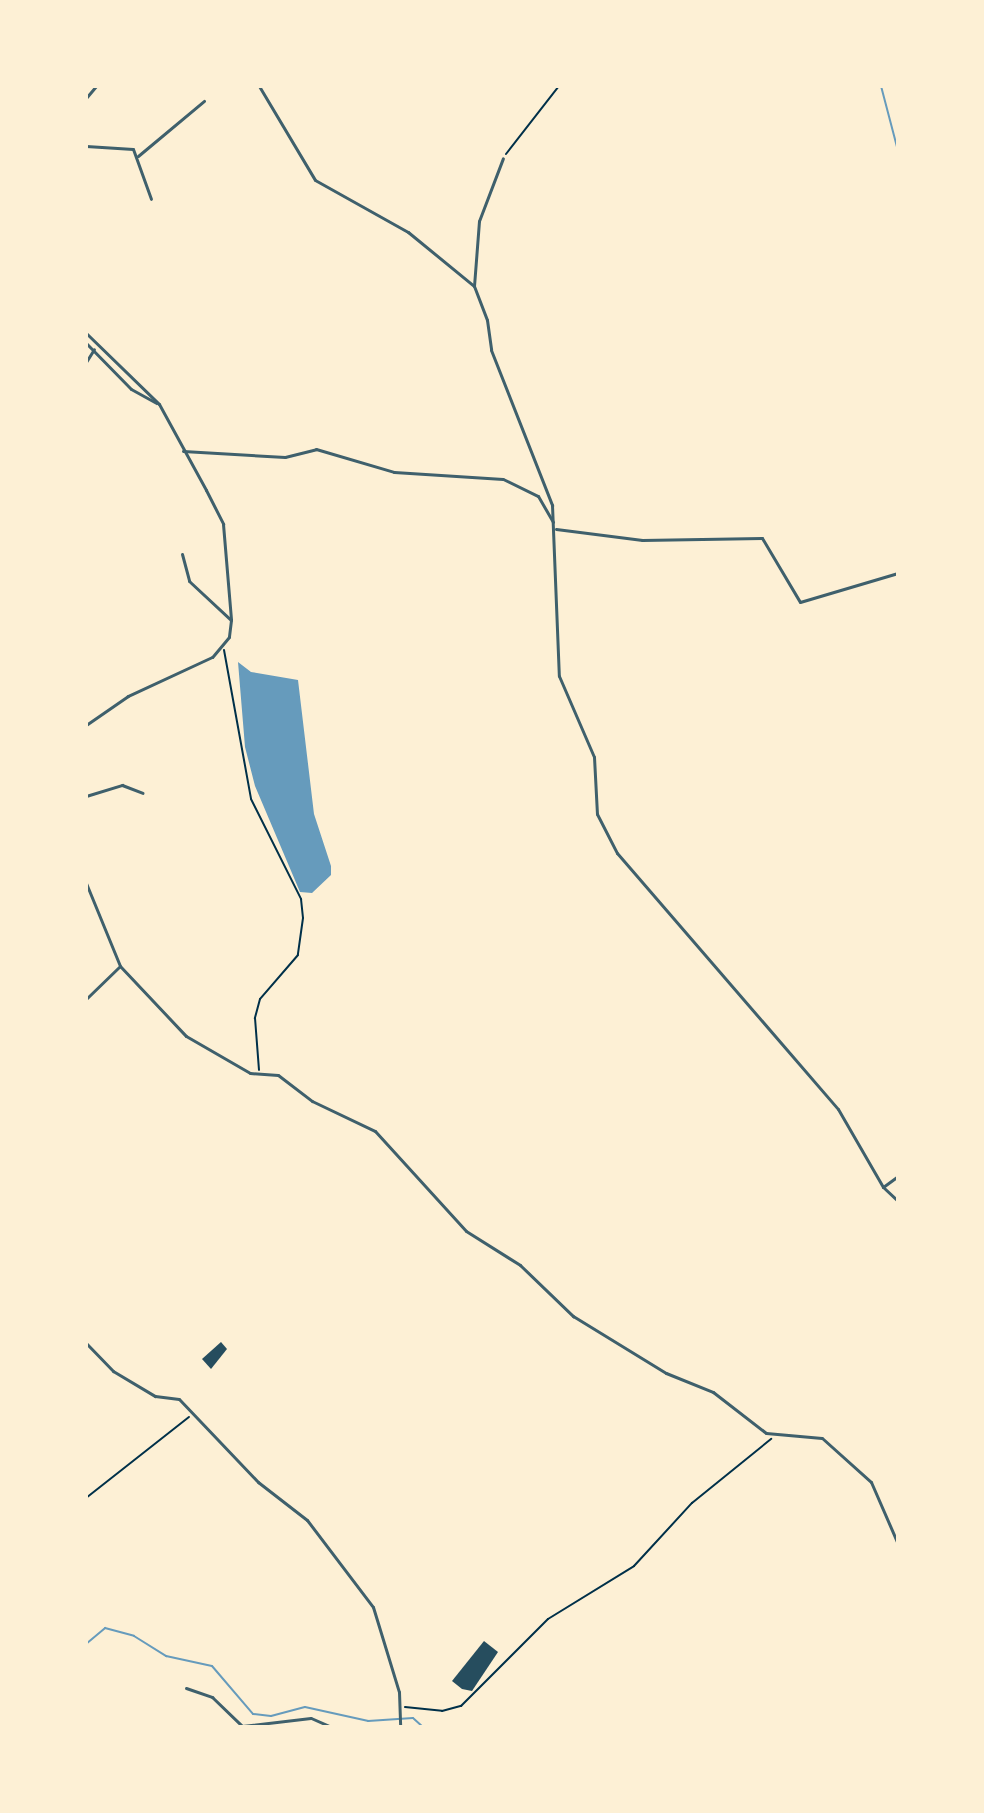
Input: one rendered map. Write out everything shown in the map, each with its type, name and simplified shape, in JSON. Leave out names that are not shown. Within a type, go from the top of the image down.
[{"type":"street","points":[[86,98],[96,86]]},
{"type":"street","points":[[259,86],[315,180],[408,232],[474,286]]},
{"type":"street","points":[[138,156],[204,101]]},
{"type":"street","points":[[86,146],[123,146],[138,156],[151,199]]},
{"type":"street","points":[[503,158],[479,221],[474,286],[491,350],[545,483],[556,529],[559,676],[582,721],[594,757],[597,814],[617,853],[838,1109],[883,1187],[898,1201]]},
{"type":"street","points":[[86,333],[159,404],[223,524],[231,620],[223,647],[194,669],[128,696],[86,725]]},
{"type":"street","points":[[86,343],[131,389],[159,404]]},
{"type":"street","points":[[86,362],[94,349]]},
{"type":"street","points":[[183,451],[285,457],[316,449],[394,472],[503,479],[538,496],[556,529]]},
{"type":"street","points":[[556,529],[642,540],[762,538],[800,602],[898,573]]},
{"type":"street","points":[[182,554],[184,574],[231,620]]},
{"type":"street","points":[[86,796],[122,785],[143,793]]},
{"type":"street","points":[[86,883],[120,966],[186,1036],[230,1065],[278,1075],[312,1101],[375,1131],[459,1225],[520,1265],[573,1316],[666,1373],[713,1392],[766,1433],[822,1438],[871,1482],[898,1544]]},
{"type":"street","points":[[86,999],[120,966]]},
{"type":"street","points":[[883,1187],[898,1176]]},
{"type":"street","points":[[86,1343],[113,1371],[155,1396],[179,1399],[258,1482],[302,1513],[373,1607],[402,1706],[400,1724]]},
{"type":"street","points":[[186,1688],[212,1697],[242,1726],[311,1718],[331,1727]]},
{"type":"path","points":[[503,158],[559,86]]},
{"type":"path","points":[[223,647],[251,799],[301,899],[303,918],[298,955],[260,999],[255,1018],[259,1071]]},
{"type":"path","points":[[86,1498],[193,1414]]},
{"type":"path","points":[[402,1706],[442,1711],[461,1706],[548,1619],[597,1592],[634,1566],[692,1503],[769,1439],[784,1437]]},
{"type":"water","points":[[238,662],[251,672],[298,680],[314,814],[331,866],[331,875],[312,893],[300,892],[255,786],[245,747]]},
{"type":"building","points":[[221,1342],[227,1349],[211,1369],[202,1359]]},
{"type":"building","points":[[484,1641],[498,1652],[472,1691],[462,1689],[452,1681]]},
{"type":"waterway","points":[[881,86],[898,151]]},
{"type":"waterway","points":[[86,1644],[105,1628],[134,1636],[166,1656],[212,1666],[253,1714],[271,1716],[305,1707],[368,1721],[413,1718],[423,1727]]}]
